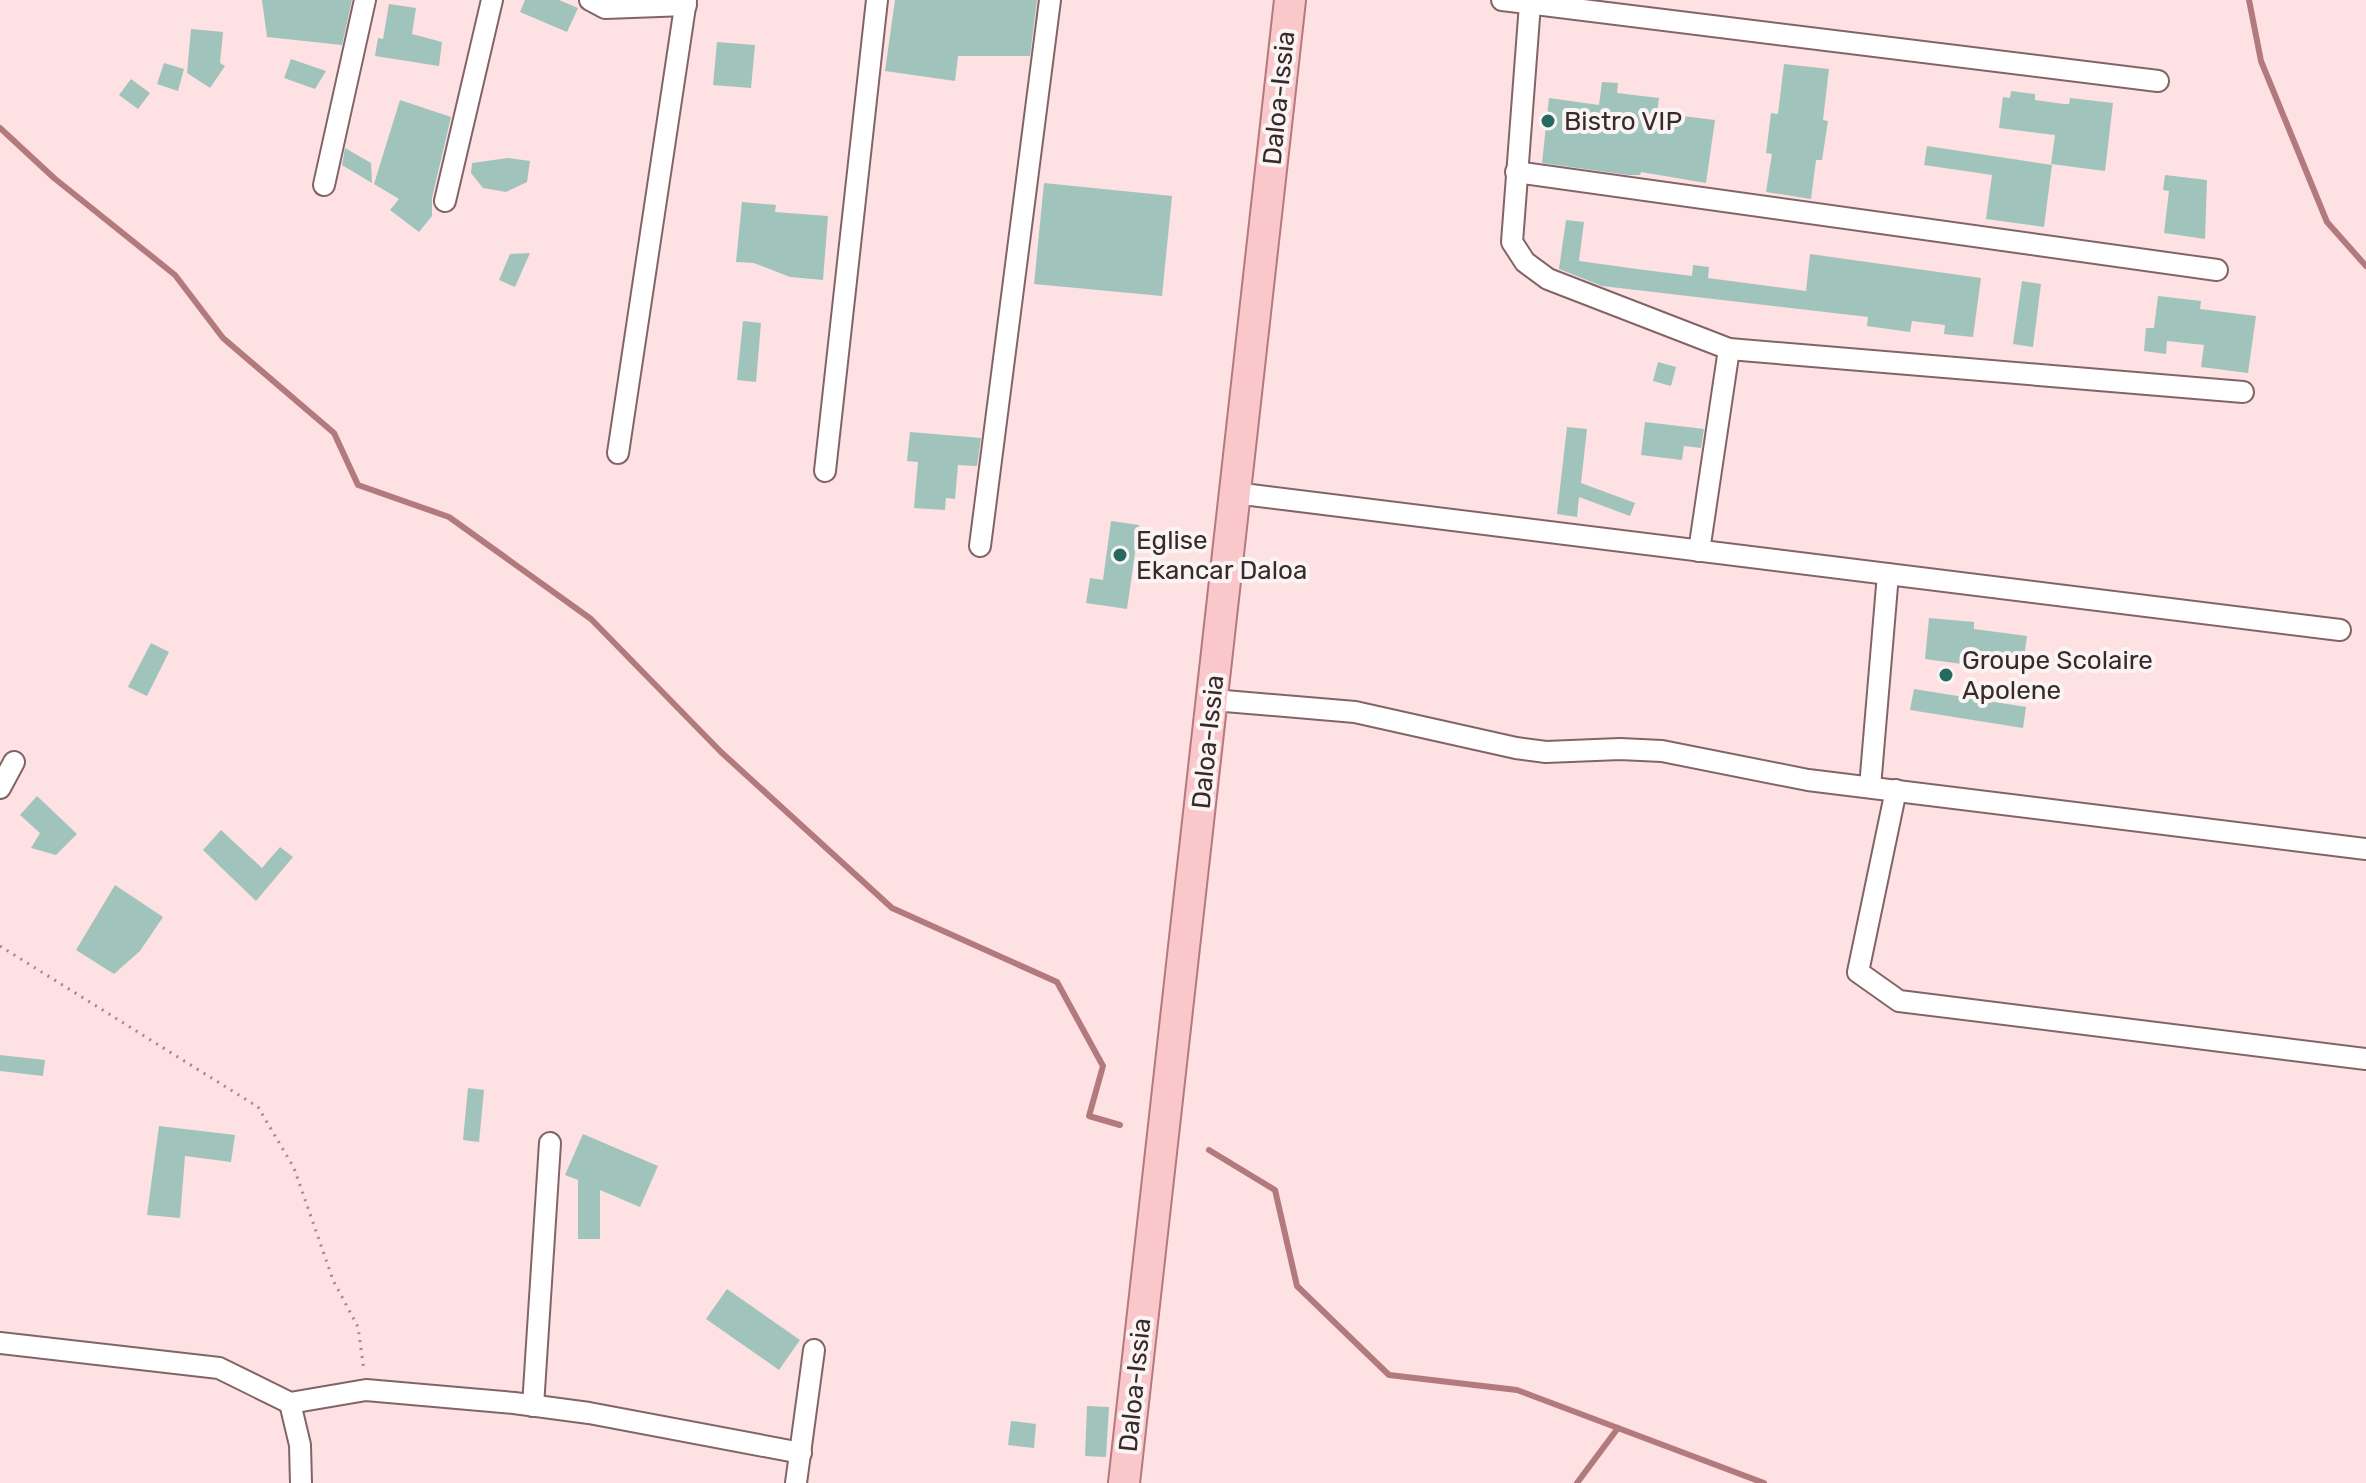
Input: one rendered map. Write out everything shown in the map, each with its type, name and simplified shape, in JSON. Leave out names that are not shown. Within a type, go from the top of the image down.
[{"type":"main road","name":"Daloa-Issia","points":[[1124,1483],[1290,0]]},
{"type":"street","points":[[324,185],[365,0]]},
{"type":"street","points":[[445,201],[492,0]]},
{"type":"street","points":[[590,0],[605,8],[686,2],[618,453]]},
{"type":"street","points":[[825,471],[877,0]]},
{"type":"street","points":[[980,546],[1050,0]]},
{"type":"street","points":[[1502,0],[2158,81]]},
{"type":"street","points":[[1530,4],[1512,242],[1525,262],[1548,279],[1729,349],[2243,392]]},
{"type":"street","points":[[1516,172],[2217,270]]},
{"type":"street","points":[[1699,551],[1729,349]]},
{"type":"street","points":[[1235,493],[2340,630]]},
{"type":"street","points":[[1870,787],[1888,574]]},
{"type":"street","points":[[1213,700],[1355,712],[1546,752],[1662,751],[1808,780],[2200,831],[2366,849]]},
{"type":"street","points":[[0,788],[14,762]]},
{"type":"street","points":[[1896,790],[1858,972],[1899,1001],[2366,1059]]},
{"type":"street","points":[[533,1406],[550,1143]]},
{"type":"street","points":[[0,1343],[219,1368],[290,1403],[366,1390],[533,1406],[589,1413],[801,1453]]},
{"type":"street","points":[[796,1483],[814,1350]]},
{"type":"street","points":[[290,1403],[300,1445],[301,1483]]},
{"type":"path","points":[[0,946],[258,1107],[294,1168],[333,1280],[358,1327],[366,1390]]},
{"type":"building","points":[[262,0],[352,0],[342,45],[267,37]]},
{"type":"building","points":[[525,0],[559,0],[578,8],[567,32],[520,12]]},
{"type":"building","points":[[895,0],[1037,0],[1030,56],[958,56],[955,81],[885,71]]},
{"type":"building","points":[[389,4],[416,8],[412,34],[442,42],[439,66],[375,56],[378,38],[383,39]]},
{"type":"building","points":[[191,29],[223,32],[220,63],[225,66],[210,88],[187,73]]},
{"type":"building","points":[[717,42],[755,45],[751,88],[713,85]]},
{"type":"building","points":[[291,59],[326,71],[315,89],[284,78]]},
{"type":"building","points":[[164,63],[184,69],[178,91],[157,84]]},
{"type":"building","points":[[1784,64],[1829,69],[1823,120],[1828,121],[1822,160],[1816,160],[1811,199],[1766,192],[1772,154],[1766,153],[1771,113],[1778,114]]},
{"type":"building","points":[[131,79],[150,93],[138,109],[119,95]]},
{"type":"building","points":[[1602,82],[1618,83],[1617,93],[1659,98],[1657,113],[1715,120],[1706,183],[1641,172],[1640,175],[1628,175],[1542,163],[1549,98],[1599,105]]},
{"type":"building","points":[[2011,91],[2035,94],[2035,100],[2064,104],[2069,104],[2070,98],[2113,103],[2105,171],[2051,164],[2055,135],[1999,128],[2003,97],[2010,98]]},
{"type":"building","points":[[400,100],[451,117],[432,198],[432,216],[419,232],[390,210],[399,199],[374,184]]},
{"type":"building","points":[[1927,146],[2052,165],[2044,227],[1986,219],[1992,175],[1924,165]]},
{"type":"building","points":[[345,148],[371,163],[372,183],[342,165]]},
{"type":"building","points":[[508,158],[530,161],[527,182],[506,192],[483,188],[471,173],[472,163]]},
{"type":"building","points":[[2165,175],[2207,180],[2205,239],[2164,233],[2169,191],[2163,190]]},
{"type":"building","points":[[1044,183],[1172,196],[1162,296],[1034,284]]},
{"type":"building","points":[[742,202],[776,205],[775,212],[828,216],[823,280],[790,277],[754,263],[736,262]]},
{"type":"building","points":[[1566,220],[1584,222],[1579,261],[1692,276],[1693,265],[1709,267],[1708,278],[1806,291],[1810,254],[1981,278],[1973,337],[1944,334],[1945,325],[1912,321],[1910,332],[1867,326],[1868,317],[1602,286],[1559,269]]},
{"type":"building","points":[[530,253],[515,287],[499,280],[510,254]]},
{"type":"building","points":[[2022,281],[2041,284],[2033,347],[2013,344]]},
{"type":"building","points":[[2158,296],[2201,301],[2200,309],[2256,316],[2248,373],[2201,367],[2204,345],[2167,341],[2166,354],[2144,351],[2146,328],[2154,328]]},
{"type":"building","points":[[743,321],[761,323],[756,382],[737,380]]},
{"type":"building","points":[[1658,362],[1676,367],[1671,386],[1653,381]]},
{"type":"building","points":[[1645,422],[1704,429],[1701,448],[1684,446],[1682,460],[1641,455]]},
{"type":"building","points":[[1567,427],[1587,429],[1581,483],[1635,503],[1630,516],[1579,497],[1577,517],[1557,514]]},
{"type":"building","points":[[910,432],[981,438],[977,466],[958,465],[955,499],[946,498],[945,510],[914,508],[918,462],[907,461]]},
{"type":"building","points":[[1111,521],[1139,525],[1127,609],[1086,603],[1090,578],[1103,580]]},
{"type":"building","points":[[1929,618],[1974,622],[1974,629],[2027,636],[2022,672],[1925,659]]},
{"type":"building","points":[[151,643],[169,652],[147,696],[128,687]]},
{"type":"building","points":[[1914,689],[2026,707],[2023,728],[1910,710]]},
{"type":"building","points":[[37,796],[77,834],[56,855],[31,848],[40,833],[20,815]]},
{"type":"building","points":[[221,830],[262,868],[280,847],[293,857],[256,901],[203,850]]},
{"type":"building","points":[[115,885],[163,917],[140,951],[114,974],[76,950]]},
{"type":"building","points":[[0,1055],[45,1060],[43,1076],[0,1071]]},
{"type":"building","points":[[468,1088],[484,1090],[479,1142],[463,1140]]},
{"type":"building","points":[[159,1126],[235,1135],[231,1162],[185,1156],[180,1218],[147,1215]]},
{"type":"building","points":[[583,1134],[658,1166],[640,1207],[600,1190],[600,1239],[578,1239],[578,1180],[565,1175]]},
{"type":"building","points":[[727,1289],[800,1340],[779,1370],[706,1319]]},
{"type":"building","points":[[1087,1406],[1109,1407],[1106,1457],[1085,1456]]},
{"type":"building","points":[[1011,1421],[1036,1424],[1034,1448],[1008,1445]]},
{"type":"waterway","points":[[2249,0],[2261,61],[2327,222],[2366,266]]},
{"type":"waterway","points":[[0,128],[54,178],[175,275],[223,338],[334,433],[358,485],[449,517],[591,619],[721,752],[892,908],[1057,982],[1103,1066],[1089,1116],[1120,1125]]},
{"type":"waterway","points":[[1209,1150],[1275,1190],[1297,1286],[1389,1375],[1517,1390],[1764,1483]]},
{"type":"waterway","points":[[1577,1483],[1618,1428]]},
{"type":"place","name":"Bistro VIP","points":[[1548,121]]},
{"type":"place","name":"Eglise Ekancar Daloa","points":[[1120,555]]},
{"type":"place","name":"Groupe Scolaire Apolene","points":[[1946,675]]}]
